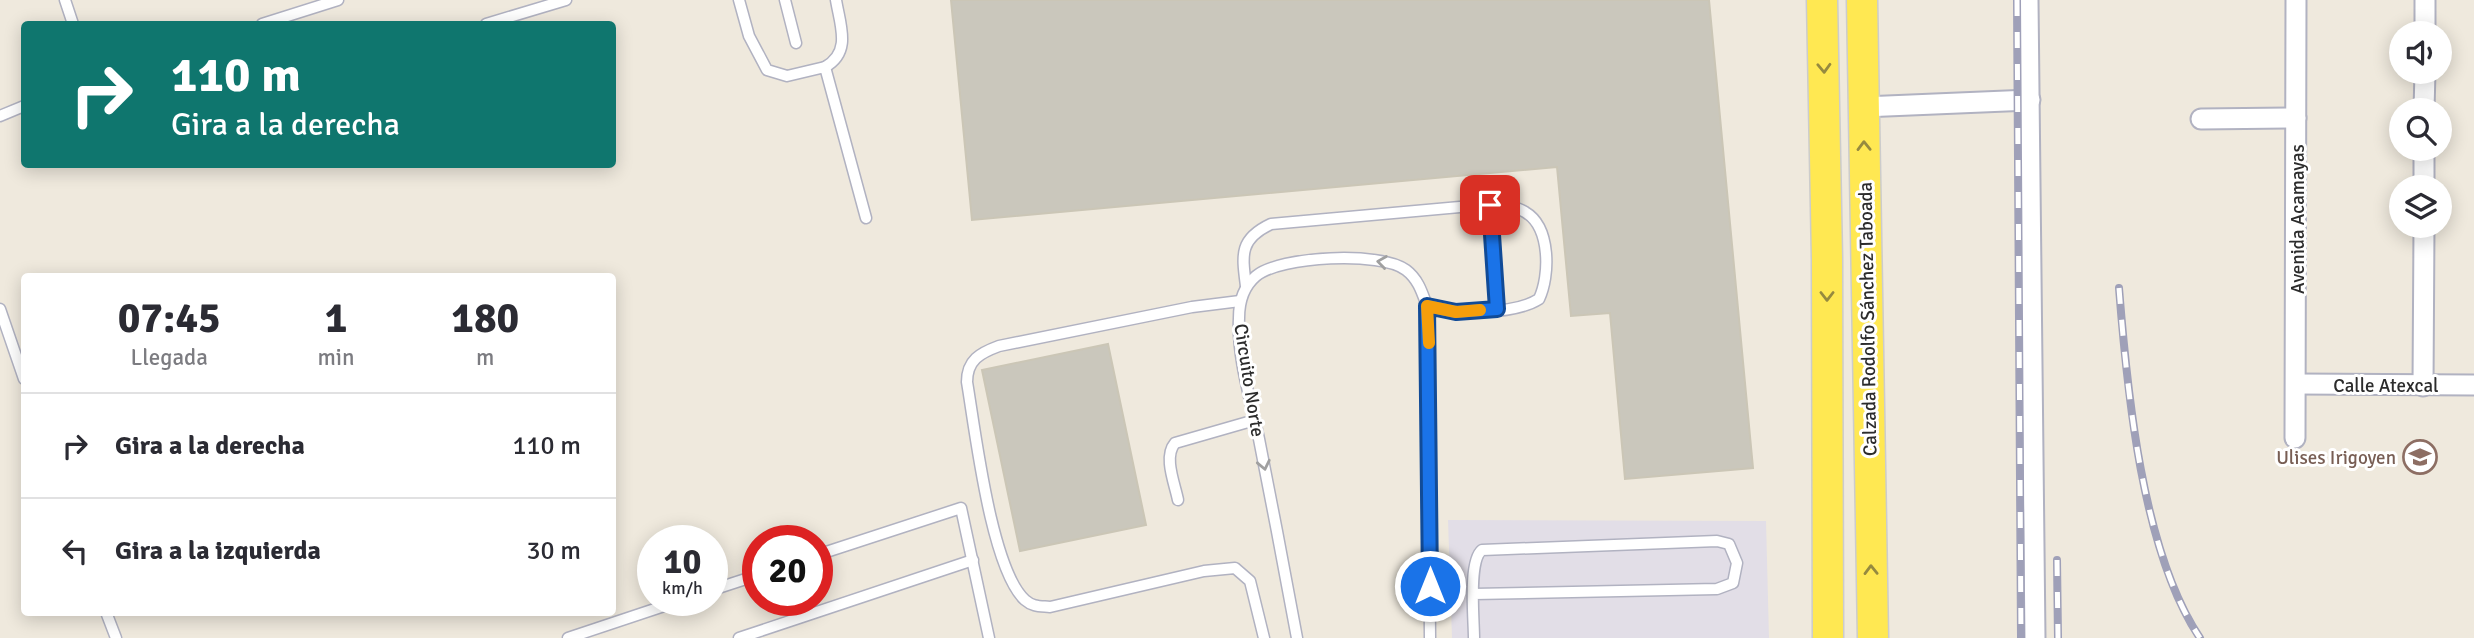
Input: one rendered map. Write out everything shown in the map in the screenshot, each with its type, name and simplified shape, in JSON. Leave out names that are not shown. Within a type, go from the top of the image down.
[{"type":"main road","name":"Calzada Rodolfo Sánchez Taboada","points":[[1822,0],[1827,231],[1828,638]]},
{"type":"main road","name":"Calzada Rodolfo Sánchez Taboada","points":[[1862,0],[1872,638]]},
{"type":"street","points":[[2028,0],[2035,638]]},
{"type":"street","name":"Avenida Acamayas","points":[[2295,438],[2296,0]]},
{"type":"street","points":[[2425,0],[2425,21]]},
{"type":"street","points":[[1863,107],[2030,100]]},
{"type":"street","points":[[2201,119],[2296,118]]},
{"type":"street","points":[[2423,386],[2424,238]]},
{"type":"street","name":"Calle Atexcal","points":[[2297,384],[2474,385]]},
{"type":"lane","points":[[65,0],[72,21]]},
{"type":"lane","points":[[272,21],[338,0]]},
{"type":"lane","points":[[496,21],[566,0]]},
{"type":"lane","points":[[739,0],[749,36],[767,70],[787,76],[825,67],[833,62],[843,49],[836,0]]},
{"type":"lane","points":[[785,0],[796,43]]},
{"type":"lane","points":[[825,67],[866,218]]},
{"type":"lane","points":[[0,116],[21,107]]},
{"type":"lane","points":[[1490,205],[1497,309]]},
{"type":"lane","points":[[1246,286],[1244,250],[1249,237],[1271,224],[1490,205],[1523,210],[1532,216],[1541,234],[1546,269],[1545,286],[1539,299],[1530,305],[1456,312],[1427,306]]},
{"type":"lane","points":[[1246,286],[1258,274],[1293,263],[1343,258],[1391,262],[1415,278],[1427,306],[1430,638]]},
{"type":"lane","name":"Circuito Norte","points":[[1246,286],[1240,301],[1242,355],[1297,638]]},
{"type":"lane","points":[[1240,301],[1179,310],[999,346],[974,359],[967,370],[967,382],[996,537],[1005,567],[1024,599],[1034,606],[1050,607],[1204,571],[1236,568],[1250,582],[1264,638]]},
{"type":"lane","points":[[0,309],[21,370]]},
{"type":"lane","points":[[1178,500],[1170,462],[1171,447],[1175,443],[1255,420]]},
{"type":"lane","points":[[833,550],[961,508],[989,638]]},
{"type":"lane","points":[[1474,594],[1717,589],[1733,583],[1737,563],[1729,544],[1717,541],[1488,548],[1478,553],[1476,559],[1474,594],[1475,638]]},
{"type":"lane","points":[[739,638],[972,560]]},
{"type":"lane","points":[[568,638],[637,615]]},
{"type":"lane","points":[[108,616],[116,638]]},
{"type":"shaded area","points":[[1448,520],[1766,521],[1769,638],[1452,638]]},
{"type":"building","points":[[951,0],[1709,0],[1753,468],[1625,479],[1610,313],[1571,316],[1557,167],[972,220]]},
{"type":"building","points":[[1108,344],[1146,525],[1020,551],[982,370]]},
{"type":"railway","points":[[2017,0],[2021,638]]},
{"type":"railway","points":[[2119,288],[2133,421],[2151,516],[2180,602],[2200,638]]},
{"type":"railway","points":[[2057,560],[2058,638]]},
{"type":"slow traffic","points":[[1429,343],[1427,306],[1456,312],[1480,310]]},
{"type":"place","name":"Ulises Irigoyen","points":[[2420,457]]},
{"type":"route","points":[[1430,586],[1427,306],[1456,312],[1497,309],[1490,205]]}]
